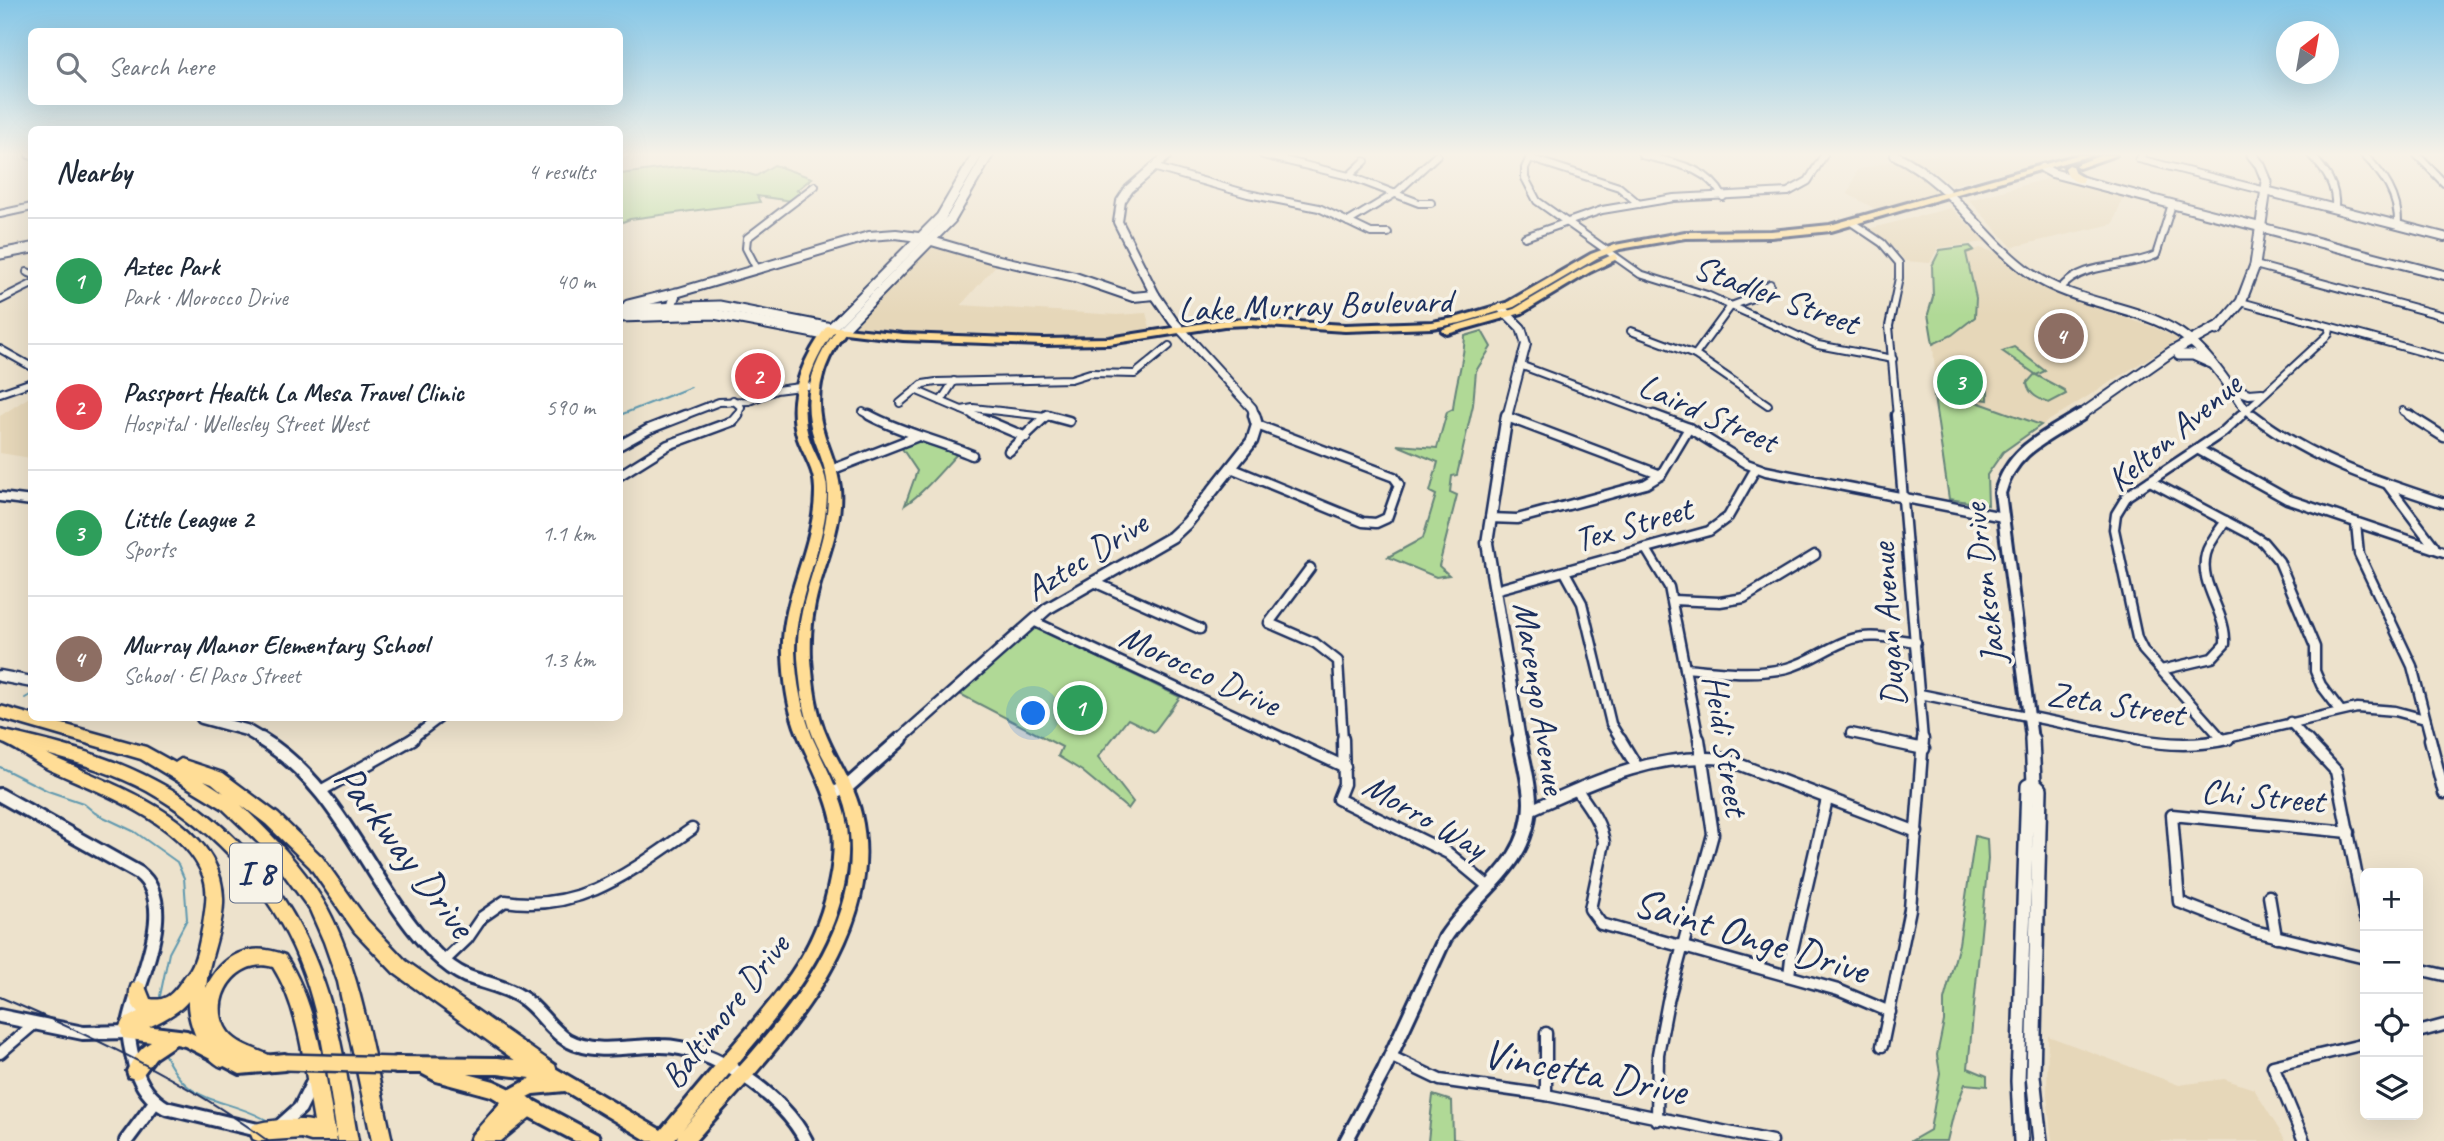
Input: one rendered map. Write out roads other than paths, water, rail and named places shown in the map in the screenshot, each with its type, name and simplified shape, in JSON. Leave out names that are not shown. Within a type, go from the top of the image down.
[{"type":"highway","name":"I 8","points":[[0,712],[28,720]]},
{"type":"highway","name":"I 8","points":[[31,721],[146,754],[203,786],[250,822],[295,873],[316,905],[347,982],[382,1141]]},
{"type":"highway","name":"I 8","points":[[5,737],[99,763],[153,787],[203,820],[241,855],[283,915],[303,950],[332,1045],[348,1141]]},
{"type":"highway","points":[[5,737],[35,757],[95,782],[137,804],[196,848],[210,870],[215,896],[196,999],[196,1019],[206,1043],[222,1058]]},
{"type":"highway","points":[[146,754],[217,778],[272,818],[316,862],[378,947],[400,967],[548,1072]]},
{"type":"highway","points":[[264,1062],[243,1054],[225,1041],[213,1025],[209,1011],[212,992],[224,976],[240,964],[263,957],[279,961],[289,976],[306,1036],[327,1141]]},
{"type":"highway","points":[[125,1030],[167,1009],[184,995],[202,968]]},
{"type":"highway","points":[[138,990],[139,1000],[145,1007],[154,1010],[167,1009]]},
{"type":"highway","points":[[488,1141],[509,1120],[520,1103]]},
{"type":"highway","points":[[257,1136],[275,1134],[293,1127],[306,1127],[327,1141]]},
{"type":"main road","name":"Baltimore Drive","points":[[927,239],[947,208]]},
{"type":"main road","name":"Baltimore Drive","points":[[684,1141],[795,984],[821,936],[832,905],[839,870],[841,838],[831,794],[790,669],[789,632],[794,605],[813,544],[821,490],[818,474],[803,435],[800,387],[833,332],[957,208]]},
{"type":"main road","name":"Lake Murray Boulevard","points":[[623,308],[733,316],[915,346],[1129,347],[1183,332],[1248,330],[1345,337],[1402,336],[1505,311],[1575,266],[1636,243],[1685,235],[1792,233],[1855,225],[1913,208]]},
{"type":"main road","name":"Jackson Drive","points":[[2149,370],[2153,364],[2216,332],[2241,302],[2255,265],[2263,208]]},
{"type":"main road","points":[[0,248],[28,242]]},
{"type":"main road","points":[[0,254],[28,249]]},
{"type":"main road","points":[[623,307],[676,293]]},
{"type":"main road","name":"Lake Murray Boulevard","points":[[623,317],[669,311]]},
{"type":"main road","name":"Baltimore Drive","points":[[663,1141],[810,989],[838,940],[847,916],[857,866],[857,830],[846,788],[808,724],[803,637],[809,605],[829,538],[834,505],[831,470],[816,432],[812,410],[818,370],[833,332]]},
{"type":"main road","name":"Jackson Drive","points":[[2040,1141],[2034,1076],[2040,789],[2034,783],[2031,717],[2000,492],[2003,478],[2013,460],[2149,370],[2159,368],[2192,344]]},
{"type":"main road","points":[[2179,355],[2193,355],[2211,363]]},
{"type":"main road","name":"Jackson Drive","points":[[2021,1141],[2018,1081],[2028,786],[2034,783]]},
{"type":"main road","points":[[125,1030],[187,1039],[222,1058],[250,1067],[264,1062],[424,1066],[445,1063],[548,1072],[663,1141]]},
{"type":"main road","points":[[135,1071],[149,1052],[175,1036]]},
{"type":"main road","points":[[424,1066],[436,1073],[481,1084],[592,1141]]},
{"type":"main road","points":[[478,1141],[520,1103],[532,1086],[565,1083]]},
{"type":"street","points":[[1,208],[12,212]]},
{"type":"street","points":[[0,214],[27,208]]},
{"type":"street","points":[[757,269],[746,248],[747,238],[786,208]]},
{"type":"street","points":[[1120,208],[1118,216],[1122,233],[1155,295],[1183,332],[1252,408],[1257,425],[1394,477],[1399,484],[1387,518],[1376,523],[1363,522],[1231,468]]},
{"type":"street","points":[[1320,208],[1371,233],[1388,233]]},
{"type":"street","points":[[1348,222],[1372,208]]},
{"type":"street","name":"Stadler Street","points":[[1545,208],[1640,274],[1707,295],[1818,345],[1893,359]]},
{"type":"street","points":[[1525,237],[1567,221],[1613,208]]},
{"type":"street","points":[[1963,208],[2022,267],[2060,289],[2158,322],[2192,344],[2211,363],[2246,410],[2278,436],[2315,457],[2444,503]]},
{"type":"street","points":[[2060,289],[2068,278],[2080,272],[2138,262],[2156,255],[2171,208]]},
{"type":"street","points":[[2188,208],[2444,275]]},
{"type":"street","points":[[2398,208],[2398,225]]},
{"type":"street","points":[[2335,209],[2444,237]]},
{"type":"street","name":"Dugan Avenue","points":[[1855,225],[1889,250],[1899,262],[1900,272],[1889,321],[1924,749],[1910,909],[1882,1046]]},
{"type":"street","points":[[669,311],[676,293],[869,236],[897,234],[927,239],[990,258],[1075,277],[1133,298],[1155,295]]},
{"type":"street","points":[[2255,265],[2444,316]]},
{"type":"street","points":[[1695,355],[1731,306],[1755,297],[1770,284]]},
{"type":"street","points":[[0,300],[28,286]]},
{"type":"street","points":[[2241,302],[2444,358]]},
{"type":"street","name":"Marengo Avenue","points":[[1346,1141],[1390,1056],[1446,936],[1461,915],[1519,854],[1529,825],[1530,810],[1487,543],[1507,417],[1525,337],[1521,328],[1505,311]]},
{"type":"street","name":"Kelton Avenue","points":[[2223,740],[2143,650],[2137,638],[2114,529],[2116,514],[2123,501],[2223,432],[2262,393],[2329,334],[2330,327]]},
{"type":"street","points":[[1631,331],[1695,355],[1768,405]]},
{"type":"street","points":[[900,403],[923,384],[1071,379],[1090,373],[1135,374],[1169,346]]},
{"type":"street","points":[[0,349],[28,365]]},
{"type":"street","name":"Laird Street","points":[[1520,365],[1689,428],[1756,468],[2003,517]]},
{"type":"street","points":[[942,401],[954,381]]},
{"type":"street","points":[[0,393],[28,383]]},
{"type":"street","points":[[623,443],[649,429],[719,402],[749,401],[776,390],[814,385]]},
{"type":"street","points":[[2229,387],[2249,394],[2262,393]]},
{"type":"street","points":[[915,390],[1026,437]]},
{"type":"street","points":[[733,400],[740,404],[741,412]]},
{"type":"street","points":[[623,473],[668,445],[733,421],[749,401]]},
{"type":"street","points":[[962,410],[973,408],[1047,415],[1069,421]]},
{"type":"street","points":[[2403,411],[2444,437]]},
{"type":"street","points":[[863,412],[901,432],[931,438],[972,455]]},
{"type":"street","points":[[1009,451],[1047,415]]},
{"type":"street","points":[[1507,417],[1661,475]]},
{"type":"street","name":"Aztec Drive","points":[[831,794],[846,788],[997,650],[1047,609],[1172,537],[1187,523],[1252,441],[1257,425]]},
{"type":"street","points":[[1490,518],[1517,519],[1646,484],[1661,475],[1689,428]]},
{"type":"street","points":[[831,470],[917,436]]},
{"type":"street","points":[[2199,450],[2275,494],[2440,550]]},
{"type":"street","name":"Tex Street","points":[[1495,590],[1703,533],[1719,526],[1728,517],[1756,468]]},
{"type":"street","points":[[2150,481],[2263,542],[2279,561],[2315,647],[2315,671],[2321,685],[2340,710]]},
{"type":"street","points":[[2388,485],[2426,538],[2440,550]]},
{"type":"street","points":[[0,497],[28,500]]},
{"type":"street","points":[[2161,670],[2212,658],[2225,644],[2226,628],[2204,561],[2206,551],[2226,521]]},
{"type":"street","points":[[2356,523],[2359,554],[2412,666],[2444,793]]},
{"type":"street","name":"Heidi Street","points":[[1646,549],[1663,575],[1672,600],[1702,754],[1713,834],[1681,947],[1658,1054],[1657,1119]]},
{"type":"street","points":[[1672,600],[1713,602],[1744,598],[1815,555]]},
{"type":"street","name":"Morro Way","points":[[1310,568],[1269,623],[1330,651],[1338,661],[1345,767],[1344,784],[1338,799],[1448,853],[1489,887]]},
{"type":"street","points":[[1565,572],[1582,603],[1611,724],[1637,767]]},
{"type":"street","points":[[1094,582],[1200,629]]},
{"type":"street","name":"Morocco Drive","points":[[1033,621],[1345,767]]},
{"type":"street","points":[[1685,668],[1758,671],[1785,668],[1811,660],[1854,638],[1875,637],[1916,642]]},
{"type":"street","points":[[0,676],[28,681]]},
{"type":"street","name":"Zeta Street","points":[[1920,694],[2156,743],[2191,744],[2223,740],[2340,710],[2375,708],[2425,719]]},
{"type":"street","name":"Parkway Drive","points":[[216,721],[240,726],[277,746],[322,790],[421,941],[443,962],[475,979],[522,998],[555,1032],[575,1043],[621,1051],[670,1046],[689,1049],[712,1058],[775,1099],[793,1118],[806,1141]]},
{"type":"street","points":[[322,790],[420,735],[436,721]]},
{"type":"street","points":[[2290,722],[2336,771],[2360,891]]},
{"type":"street","points":[[1851,733],[1924,749]]},
{"type":"street","points":[[1530,810],[1637,767],[1683,755],[1702,754],[1725,760],[1917,832]]},
{"type":"street","name":"Saint Onge Drive","points":[[1577,790],[1593,811],[1603,834],[1604,843],[1590,909],[1601,925],[1838,990],[1890,1012]]},
{"type":"street","points":[[0,795],[139,873],[151,884],[158,913],[125,1030],[135,1071],[155,1102],[175,1111],[257,1136],[277,1127],[300,1110],[309,1097],[314,1076]]},
{"type":"street","points":[[1789,976],[1792,950],[1827,799]]},
{"type":"street","name":"Chi Street","points":[[2276,937],[2179,902],[2172,815],[2349,832]]},
{"type":"street","points":[[443,962],[467,939],[482,917],[505,901],[532,905],[563,902],[585,896],[613,881],[692,829]]},
{"type":"street","points":[[2269,896],[2276,937],[2360,957]]},
{"type":"street","points":[[2423,970],[2444,975]]},
{"type":"street","points":[[0,1016],[83,1033],[125,1030]]},
{"type":"street","points":[[0,1053],[34,1024]]},
{"type":"street","points":[[2423,1031],[2444,1025]]},
{"type":"street","points":[[1546,1033],[1546,1095]]},
{"type":"street","points":[[2304,1141],[2273,1066],[2360,1045]]},
{"type":"street","name":"Vincetta Drive","points":[[1390,1056],[1440,1080],[1546,1095],[1772,1141]]},
{"type":"street","points":[[126,1141],[155,1102]]},
{"type":"waterway","points":[[623,414],[691,387]]},
{"type":"waterway","points":[[0,767],[48,791],[83,803],[95,813],[135,832],[177,862],[184,878],[187,919],[169,953],[160,996]]},
{"type":"waterway","points":[[164,1053],[174,1071],[185,1084],[197,1092],[270,1122]]},
{"type":"tram line","points":[[0,997],[70,1028],[172,1079],[268,1141]]},
{"type":"place","name":"Murray Manor Elementary School","points":[[2061,336]]},
{"type":"place","name":"Passport Health La Mesa Travel Clinic","points":[[758,376]]},
{"type":"place","name":"Little League 2","points":[[1960,382]]},
{"type":"place","name":"Aztec Park","points":[[1080,708]]}]
